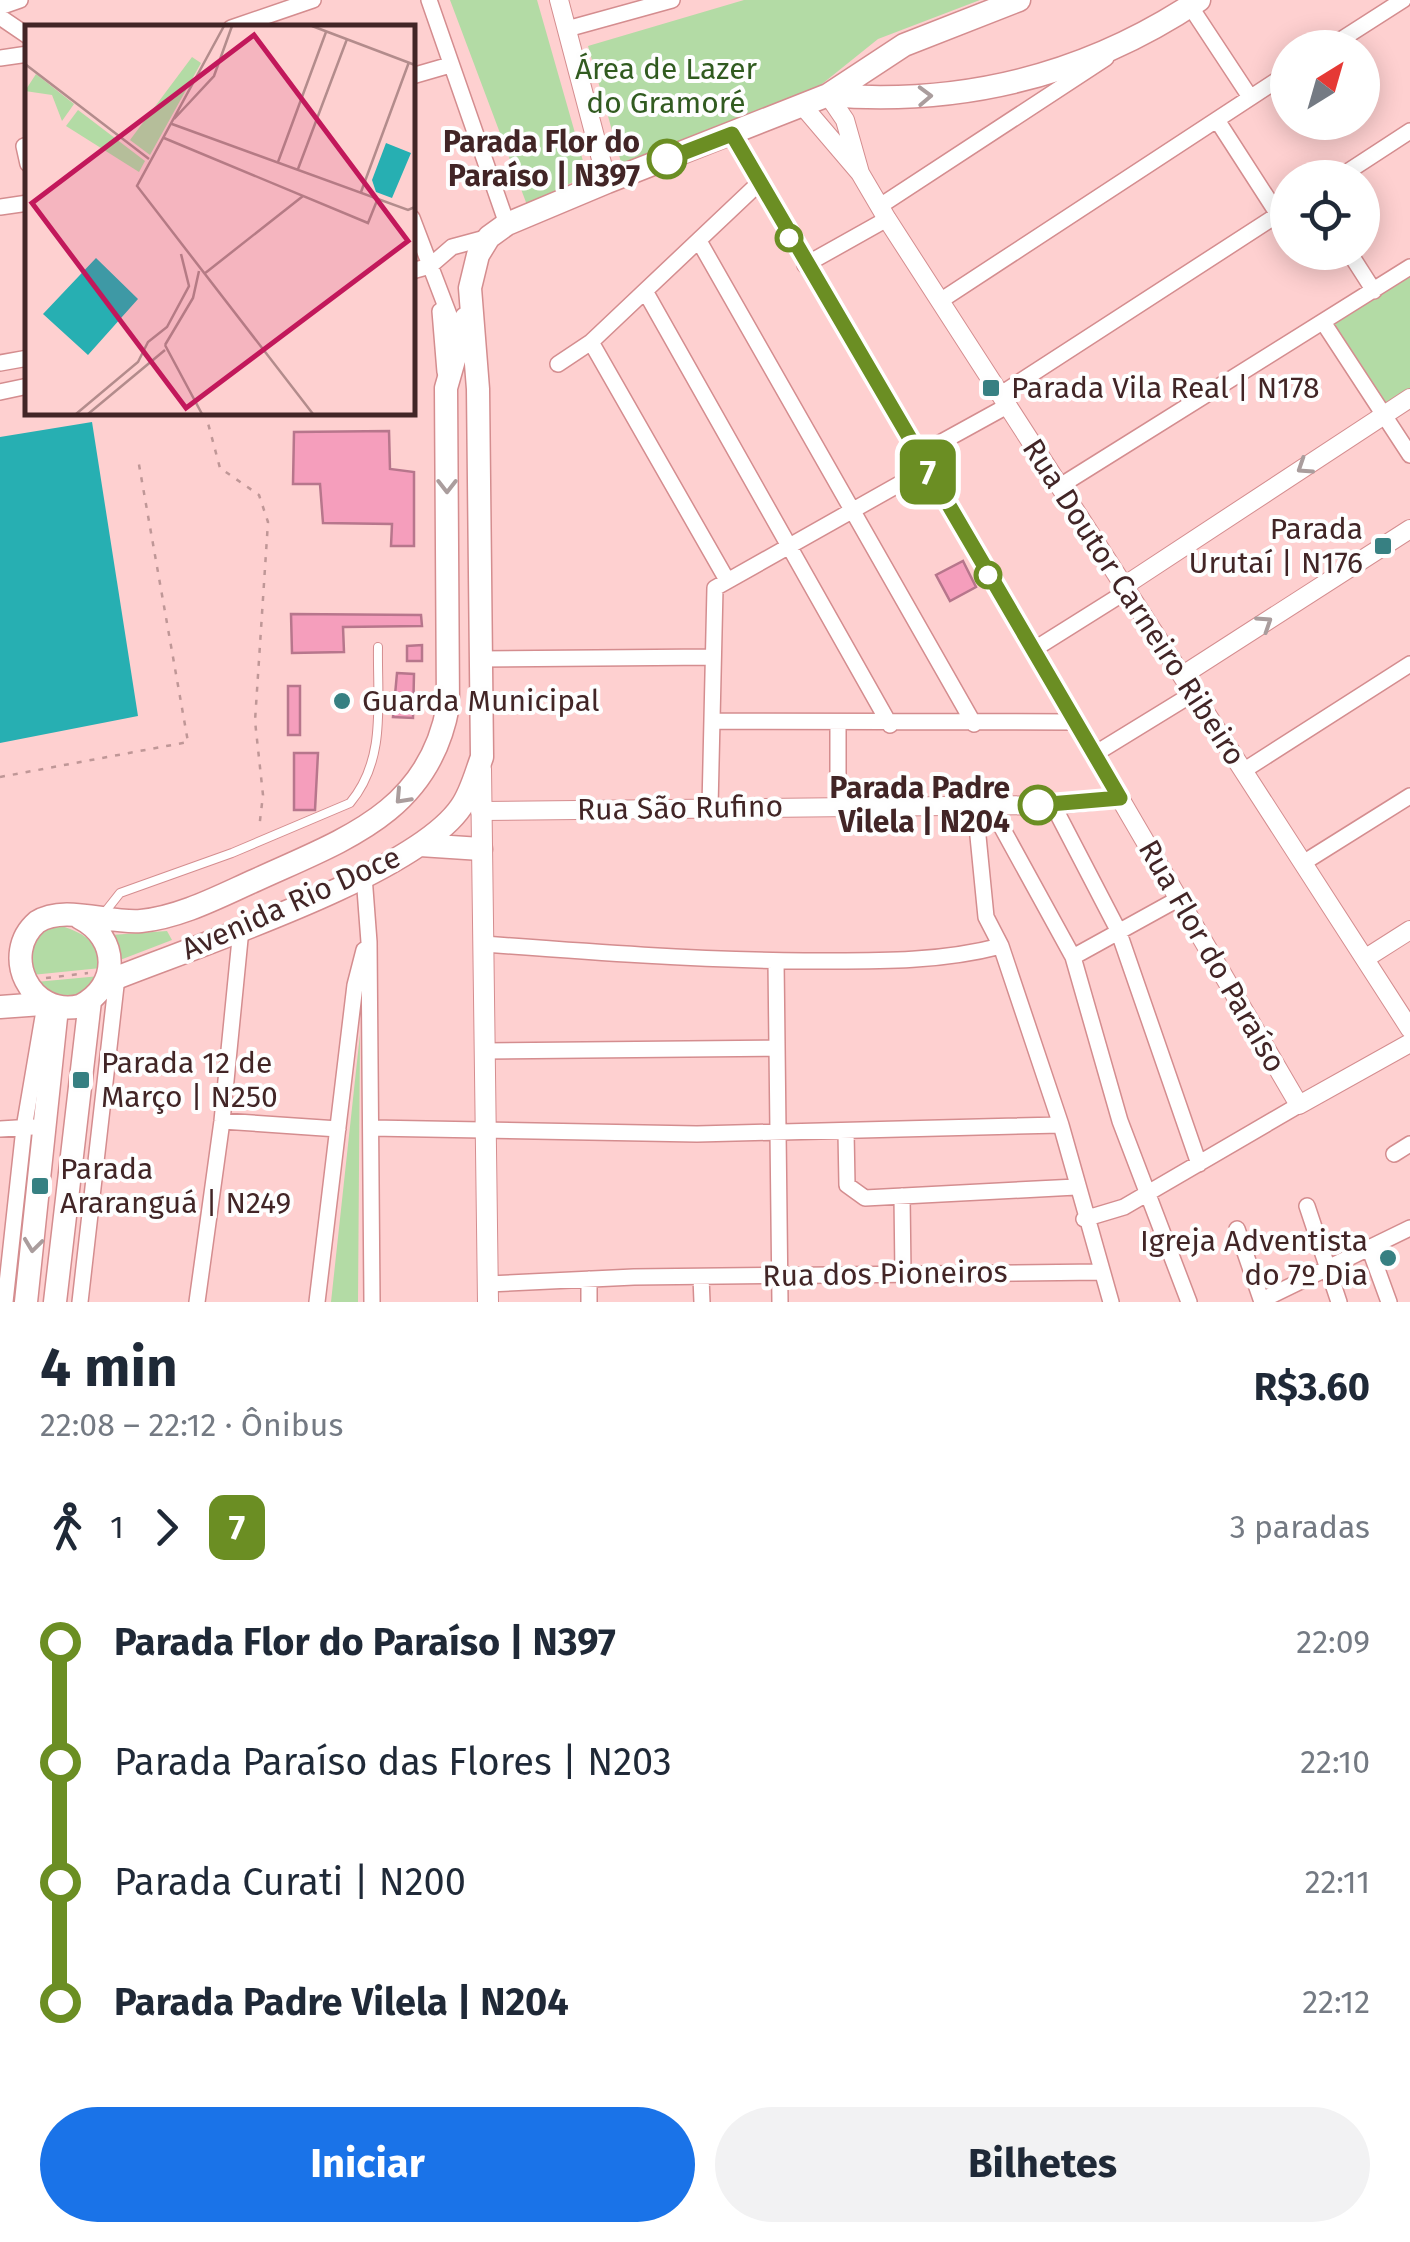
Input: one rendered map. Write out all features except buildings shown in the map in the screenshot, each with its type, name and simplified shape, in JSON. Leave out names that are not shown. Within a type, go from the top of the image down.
[{"type":"main road","points":[[498,230],[607,182],[828,95],[904,45],[1019,0]]},
{"type":"main road","points":[[828,95],[944,95],[998,86],[1126,45],[1194,3]]},
{"type":"main road","name":"Avenida Rio Doce","points":[[90,1001],[111,976],[241,929],[364,876],[420,846],[461,806],[482,757],[478,389],[472,272],[498,230]]},
{"type":"main road","name":"Avenida Rio Doce","points":[[0,950],[22,939],[47,917],[167,916],[354,835],[408,793],[443,735],[448,706],[446,388],[471,300]]},
{"type":"main road","points":[[482,757],[488,1293]]},
{"type":"main road","points":[[420,846],[481,849]]},
{"type":"main road","points":[[90,919],[101,933],[111,976]]},
{"type":"main road","points":[[22,939],[16,963],[19,979],[48,1006]]},
{"type":"main road","points":[[0,1008],[90,1001],[55,1302]]},
{"type":"main road","points":[[26,1302],[35,1127],[48,1006]]},
{"type":"street","points":[[0,7],[20,0]]},
{"type":"street","points":[[239,25],[313,0]]},
{"type":"street","points":[[415,270],[430,266],[452,248],[498,230],[429,0]]},
{"type":"street","points":[[559,0],[607,182]]},
{"type":"street","points":[[567,28],[672,0]]},
{"type":"street","points":[[1356,30],[1402,0]]},
{"type":"street","points":[[1194,3],[1250,97]]},
{"type":"street","points":[[0,17],[25,34]]},
{"type":"street","points":[[805,265],[1126,45]]},
{"type":"street","points":[[0,58],[25,54]]},
{"type":"street","points":[[415,75],[450,65]]},
{"type":"street","points":[[940,301],[1270,84]]},
{"type":"street","name":"Rua Doutor Carneiro Ribeiro","points":[[828,95],[848,124],[860,174]]},
{"type":"street","name":"Rua Doutor Carneiro Ribeiro","points":[[802,105],[860,174],[1410,1029]]},
{"type":"street","points":[[1217,120],[1270,194]]},
{"type":"street","points":[[1366,160],[1410,131]]},
{"type":"street","name":"Rua Flor do Paraíso","points":[[732,134],[805,265],[1300,1105]]},
{"type":"street","points":[[24,146],[25,150]]},
{"type":"street","points":[[558,364],[591,342],[758,184]]},
{"type":"street","points":[[0,207],[25,203]]},
{"type":"street","points":[[710,807],[713,592],[722,583],[855,509],[1004,400],[1270,219]]},
{"type":"street","name":"Avenida Rio Doce","points":[[415,226],[478,389]]},
{"type":"street","points":[[699,241],[974,724]]},
{"type":"street","points":[[1060,486],[1410,267]]},
{"type":"street","points":[[1361,270],[1374,291]]},
{"type":"street","points":[[645,291],[890,725]]},
{"type":"street","name":"Avenida Rio Doce","points":[[439,296],[446,388]]},
{"type":"street","points":[[1324,322],[1410,455]]},
{"type":"street","points":[[591,342],[722,583]]},
{"type":"street","points":[[0,364],[25,359]]},
{"type":"street","points":[[0,392],[25,387]]},
{"type":"street","points":[[1033,650],[1410,398]]},
{"type":"street","points":[[1182,675],[1410,529]]},
{"type":"street","points":[[479,659],[713,657]]},
{"type":"street","points":[[1242,771],[1410,664]]},
{"type":"street","points":[[1093,755],[1194,694]]},
{"type":"street","points":[[714,720],[890,725],[1076,722]]},
{"type":"street","points":[[838,724],[838,806]]},
{"type":"street","points":[[1303,863],[1410,796]]},
{"type":"street","name":"Rua São Rufino","points":[[480,811],[1053,805],[1120,798]]},
{"type":"street","points":[[1053,805],[1119,932],[1200,1164]]},
{"type":"street","points":[[982,806],[981,901],[1001,946],[1060,1125],[1084,1219],[1112,1302]]},
{"type":"street","points":[[982,806],[1073,956],[1120,1121],[1189,1302]]},
{"type":"street","points":[[364,876],[369,942],[372,1302]]},
{"type":"street","points":[[1073,956],[1178,898]]},
{"type":"street","points":[[196,1302],[222,1121],[241,929]]},
{"type":"street","points":[[1366,958],[1410,930]]},
{"type":"street","points":[[316,1302],[355,985],[369,942]]},
{"type":"street","points":[[484,944],[776,960],[926,960],[1001,946]]},
{"type":"street","points":[[776,960],[780,1302]]},
{"type":"street","points":[[80,1302],[111,976]]},
{"type":"street","points":[[1084,1219],[1124,1208],[1410,1043]]},
{"type":"street","points":[[484,1052],[777,1048]]},
{"type":"street","points":[[222,1121],[338,1129]]},
{"type":"street","points":[[372,1128],[697,1134],[1060,1125]]},
{"type":"street","points":[[0,1129],[35,1127],[4,1302]]},
{"type":"street","points":[[846,1132],[847,1185],[865,1198],[1076,1187]]},
{"type":"street","points":[[1394,1154],[1410,1144]]},
{"type":"street","points":[[902,1196],[903,1274]]},
{"type":"street","points":[[1306,1206],[1339,1302]]},
{"type":"street","points":[[1237,1229],[1262,1301],[1410,1228]]},
{"type":"street","points":[[1370,1250],[1389,1302]]},
{"type":"street","name":"Rua dos Pioneiros","points":[[488,1293],[589,1280],[1101,1272]]},
{"type":"street","points":[[702,1277],[702,1302]]},
{"type":"street","points":[[589,1280],[590,1302]]},
{"type":"lane","points":[[90,919],[120,893],[256,844],[350,803],[364,787],[377,749],[378,646]]},
{"type":"path","points":[[206,415],[220,468],[260,495],[268,522],[255,721],[263,810],[256,844]]},
{"type":"path","points":[[0,778],[188,742],[138,460]]},
{"type":"path","points":[[19,979],[111,976]]},
{"type":"green space","points":[[450,0],[537,0],[587,175],[527,205]]},
{"type":"green space","name":"Área de Lazer do Gramoré","points":[[744,0],[980,0],[878,39],[812,92],[623,169],[588,46]]},
{"type":"green space","points":[[1410,274],[1410,390],[1385,406],[1329,327]]},
{"type":"green space","points":[[58,925],[93,944],[101,968],[22,976],[32,934]]},
{"type":"green space","points":[[167,931],[172,940],[120,960],[111,935]]},
{"type":"green space","points":[[100,976],[75,1004],[25,983]]},
{"type":"green space","points":[[360,1034],[358,1302],[331,1302]]},
{"type":"water","points":[[92,422],[138,716],[0,743],[0,437]]},
{"type":"bus line","name":"7","points":[[667,159],[732,134],[1120,798],[1038,805]]},
{"type":"place","name":"Parada Flor do Paraíso | N397","points":[[667,159]]},
{"type":"place","name":"Parada Vila Real | N178","points":[[991,388]]},
{"type":"place","name":"Parada Urutaí | N176","points":[[1383,546]]},
{"type":"place","name":"Guarda Municipal","points":[[342,701]]},
{"type":"place","name":"Parada Padre Vilela | N204","points":[[1038,805]]},
{"type":"place","name":"Parada 12 de Março | N250","points":[[81,1080]]},
{"type":"place","name":"Parada Araranguá | N249","points":[[40,1186]]},
{"type":"place","name":"Igreja Adventista do 7º Dia","points":[[1388,1258]]}]
